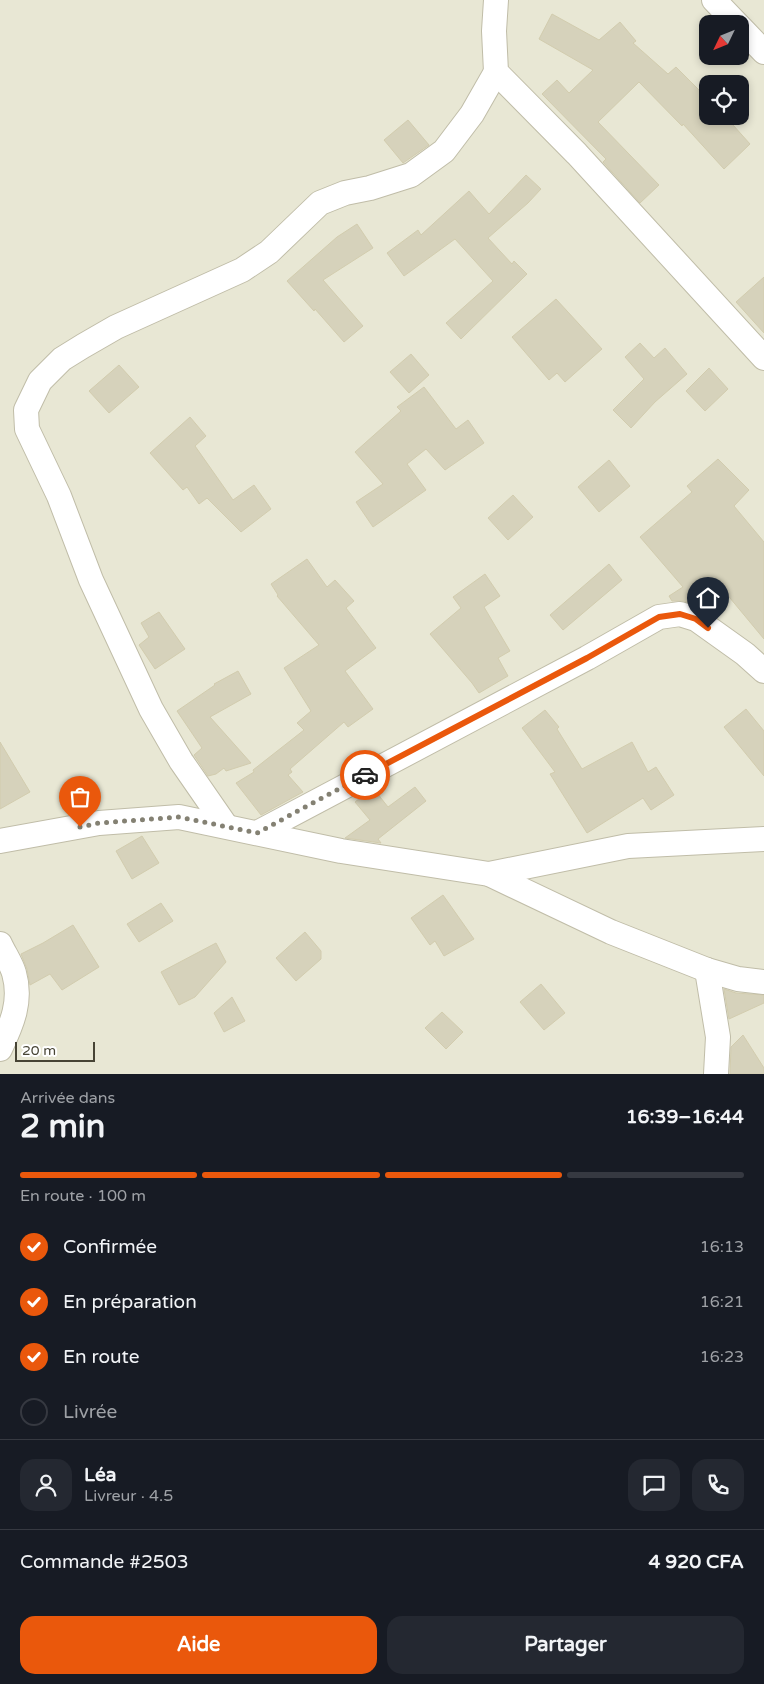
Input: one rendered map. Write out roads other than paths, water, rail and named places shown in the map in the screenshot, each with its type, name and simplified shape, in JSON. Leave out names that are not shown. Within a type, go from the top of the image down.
[{"type":"street","points":[[226,826],[181,761],[151,709],[92,580],[55,487],[28,429],[26,410],[40,381],[62,359],[116,327],[242,270],[269,252],[320,203],[345,193],[411,176],[444,151],[472,114],[496,72],[494,31],[496,0]]},
{"type":"street","points":[[714,0],[728,15]]},
{"type":"street","points":[[749,36],[764,52]]},
{"type":"street","points":[[496,72],[577,154],[762,350]]},
{"type":"street","points":[[257,833],[587,658],[659,617],[680,614],[696,619],[745,654],[764,671]]},
{"type":"street","points":[[0,841],[99,823],[179,817],[340,851],[489,874],[611,932],[708,970],[738,979],[764,982]]},
{"type":"street","points":[[489,874],[628,846],[764,839]]},
{"type":"street","points":[[0,944],[14,973],[17,1004],[0,1049]]},
{"type":"street","points":[[708,970],[718,1037],[716,1074]]}]
